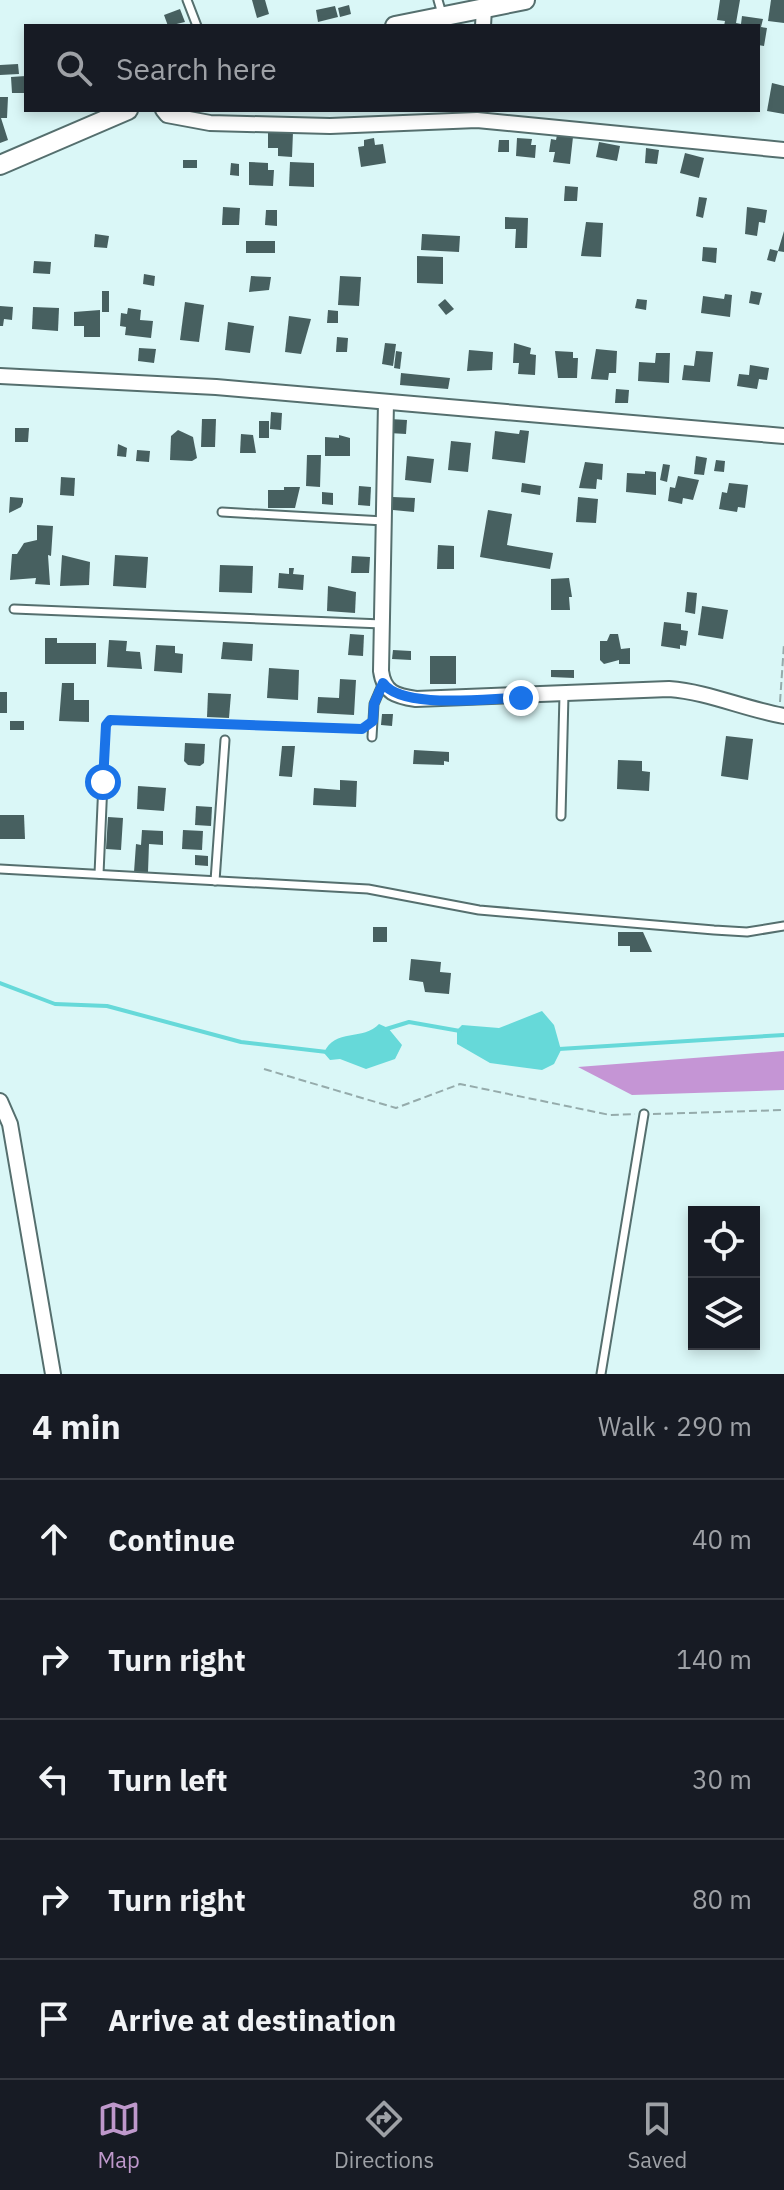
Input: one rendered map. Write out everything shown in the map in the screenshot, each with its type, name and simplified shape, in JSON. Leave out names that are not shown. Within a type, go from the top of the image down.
[{"type":"street","points":[[400,24],[441,8],[484,17],[525,0]]},
{"type":"street","points":[[0,165],[123,112]]},
{"type":"street","points":[[165,112],[210,123],[330,126],[477,115],[784,150]]},
{"type":"street","points":[[0,376],[169,384],[784,436]]},
{"type":"street","points":[[386,402],[382,624],[383,683],[389,692],[416,699],[521,698],[564,693],[686,690],[782,715]]},
{"type":"street","points":[[0,1101],[10,1124],[53,1374]]},
{"type":"lane","points":[[187,0],[196,24]]},
{"type":"lane","points":[[222,512],[384,521]]},
{"type":"lane","points":[[14,609],[382,624]]},
{"type":"lane","points":[[372,737],[374,704],[383,683]]},
{"type":"lane","points":[[561,816],[564,693]]},
{"type":"lane","points":[[215,881],[225,740]]},
{"type":"lane","points":[[99,874],[103,782]]},
{"type":"lane","points":[[0,869],[368,889],[479,910],[714,930],[747,932],[784,926]]},
{"type":"lane","points":[[601,1374],[644,1114]]},
{"type":"path","points":[[782,715],[784,644]]},
{"type":"path","points":[[103,782],[106,725],[110,720],[351,729],[362,729],[373,721]]},
{"type":"path","points":[[264,1069],[396,1108],[460,1084],[610,1115],[784,1110]]},
{"type":"shaded area","points":[[784,1051],[784,1090],[632,1095],[578,1067]]},
{"type":"water","points":[[542,1011],[554,1025],[561,1050],[554,1064],[542,1070],[490,1063],[457,1044],[457,1030],[462,1025],[499,1028]]},
{"type":"water","points":[[379,1024],[388,1028],[402,1045],[395,1059],[366,1069],[340,1059],[330,1060],[324,1053],[335,1040],[365,1032]]},
{"type":"building","points":[[252,0],[265,0],[269,14],[257,18]]},
{"type":"building","points":[[720,0],[740,0],[736,23],[741,24],[724,24],[725,21],[717,20]]},
{"type":"building","points":[[771,0],[784,0],[784,23],[768,21]]},
{"type":"building","points":[[349,5],[351,14],[340,17],[338,8]]},
{"type":"building","points":[[335,6],[338,17],[318,22],[316,10]]},
{"type":"building","points":[[180,9],[185,22],[167,24],[164,15]]},
{"type":"building","points":[[742,16],[763,19],[761,27],[767,28],[764,46],[760,45],[760,24],[741,24]]},
{"type":"building","points":[[18,64],[19,74],[0,75],[0,65]]},
{"type":"building","points":[[24,76],[24,93],[12,93],[11,77]]},
{"type":"building","points":[[772,83],[784,86],[784,114],[767,111]]},
{"type":"building","points":[[0,97],[8,97],[7,118],[1,118],[8,140],[0,143]]},
{"type":"building","points":[[268,130],[293,132],[292,157],[278,156],[278,148],[268,148]]},
{"type":"building","points":[[557,135],[573,137],[570,164],[553,162],[555,152],[549,152],[551,139],[556,140]]},
{"type":"building","points":[[374,138],[375,145],[383,144],[386,163],[361,167],[358,147],[364,146],[364,140]]},
{"type":"building","points":[[517,138],[532,139],[531,145],[536,145],[535,158],[516,156]]},
{"type":"building","points":[[499,140],[509,140],[509,152],[498,152]]},
{"type":"building","points":[[599,142],[620,146],[617,161],[596,157]]},
{"type":"building","points":[[646,148],[659,150],[657,164],[645,163]]},
{"type":"building","points":[[685,153],[704,158],[699,178],[680,173]]},
{"type":"building","points":[[183,160],[197,160],[197,168],[183,168]]},
{"type":"building","points":[[249,162],[268,163],[268,170],[274,170],[273,186],[249,185]]},
{"type":"building","points":[[290,162],[314,163],[314,187],[289,186]]},
{"type":"building","points":[[231,163],[239,164],[239,176],[230,175]]},
{"type":"building","points":[[565,186],[578,187],[577,201],[564,201]]},
{"type":"building","points":[[699,197],[707,198],[703,218],[696,216]]},
{"type":"building","points":[[223,207],[240,208],[239,225],[222,225]]},
{"type":"building","points":[[747,207],[767,210],[765,223],[759,222],[757,236],[745,234]]},
{"type":"building","points":[[266,210],[277,210],[277,226],[265,225]]},
{"type":"building","points":[[505,217],[528,218],[527,248],[515,248],[516,229],[505,229]]},
{"type":"building","points":[[586,222],[603,223],[601,257],[581,256]]},
{"type":"building","points":[[784,231],[784,252],[778,251]]},
{"type":"building","points":[[95,234],[109,236],[107,248],[94,247]]},
{"type":"building","points":[[422,234],[460,236],[459,252],[421,250]]},
{"type":"building","points":[[246,241],[275,241],[275,253],[246,253]]},
{"type":"building","points":[[703,247],[717,248],[716,263],[702,261]]},
{"type":"building","points":[[770,249],[778,251],[775,262],[767,260]]},
{"type":"building","points":[[417,256],[443,257],[443,284],[417,283]]},
{"type":"building","points":[[34,261],[51,262],[50,274],[33,273]]},
{"type":"building","points":[[144,274],[155,276],[154,286],[143,284]]},
{"type":"building","points":[[251,276],[271,277],[269,290],[249,292]]},
{"type":"building","points":[[340,276],[361,277],[359,306],[338,305]]},
{"type":"building","points":[[102,291],[109,291],[109,312],[102,312]]},
{"type":"building","points":[[751,291],[762,293],[759,305],[749,303]]},
{"type":"building","points":[[725,294],[732,295],[730,317],[701,313],[703,296],[724,299]]},
{"type":"building","points":[[445,299],[454,309],[446,315],[438,305]]},
{"type":"building","points":[[637,299],[647,300],[646,310],[635,308]]},
{"type":"building","points":[[185,302],[204,305],[199,342],[180,340]]},
{"type":"building","points":[[0,306],[13,307],[12,320],[4,319],[3,326],[0,326]]},
{"type":"building","points":[[33,307],[59,308],[58,331],[32,329]]},
{"type":"building","points":[[128,308],[141,310],[140,320],[153,321],[151,338],[125,335],[126,327],[120,326],[121,313],[127,314]]},
{"type":"building","points":[[100,310],[100,337],[84,337],[84,326],[74,326],[74,312]]},
{"type":"building","points":[[328,310],[338,311],[338,323],[327,323]]},
{"type":"building","points":[[289,316],[311,319],[301,354],[285,352]]},
{"type":"building","points":[[228,322],[254,326],[250,353],[225,350]]},
{"type":"building","points":[[337,337],[348,338],[347,352],[336,352]]},
{"type":"building","points":[[385,343],[396,344],[393,366],[382,364]]},
{"type":"building","points":[[514,343],[531,348],[530,354],[536,355],[535,375],[518,374],[519,363],[513,363]]},
{"type":"building","points":[[139,348],[156,349],[154,363],[138,361]]},
{"type":"building","points":[[596,349],[617,351],[616,373],[609,373],[608,380],[591,379]]},
{"type":"building","points":[[469,350],[493,352],[492,370],[467,371]]},
{"type":"building","points":[[396,351],[402,352],[400,369],[394,368]]},
{"type":"building","points":[[555,351],[573,352],[573,358],[578,358],[577,378],[558,378]]},
{"type":"building","points":[[696,351],[713,352],[710,382],[682,380],[684,365],[694,366]]},
{"type":"building","points":[[656,353],[670,353],[669,383],[638,381],[639,362],[655,363]]},
{"type":"building","points":[[750,365],[769,368],[767,380],[759,379],[757,389],[737,386],[739,374],[749,375]]},
{"type":"building","points":[[401,373],[450,378],[448,389],[400,385]]},
{"type":"building","points":[[616,389],[629,390],[628,403],[615,403]]},
{"type":"building","points":[[271,412],[282,413],[281,430],[270,429]]},
{"type":"building","points":[[202,419],[216,419],[215,447],[201,447]]},
{"type":"building","points":[[390,419],[407,420],[406,434],[389,433]]},
{"type":"building","points":[[259,421],[269,421],[269,438],[259,438]]},
{"type":"building","points":[[15,428],[29,428],[28,442],[15,442]]},
{"type":"building","points":[[178,430],[193,437],[197,458],[192,461],[170,460],[171,436]]},
{"type":"building","points":[[520,430],[529,431],[525,463],[492,459],[495,431],[519,434]]},
{"type":"building","points":[[241,434],[253,435],[256,453],[240,453]]},
{"type":"building","points":[[339,435],[350,438],[350,456],[325,456],[325,437],[339,438]]},
{"type":"building","points":[[451,441],[471,443],[468,472],[448,470]]},
{"type":"building","points":[[118,444],[127,448],[126,457],[117,456]]},
{"type":"building","points":[[137,450],[150,451],[149,462],[136,461]]},
{"type":"building","points":[[307,455],[321,455],[320,487],[306,486]]},
{"type":"building","points":[[407,456],[434,459],[431,483],[405,480]]},
{"type":"building","points":[[696,456],[707,458],[704,475],[694,474]]},
{"type":"building","points":[[716,460],[725,461],[724,472],[714,471]]},
{"type":"building","points":[[585,462],[603,464],[602,480],[597,479],[596,489],[579,488]]},
{"type":"building","points":[[663,464],[670,465],[667,482],[660,480]]},
{"type":"building","points":[[645,471],[656,472],[656,495],[626,492],[627,473],[645,474]]},
{"type":"building","points":[[678,476],[699,480],[693,500],[683,498],[682,504],[668,501],[670,487],[675,488]]},
{"type":"building","points":[[61,477],[75,478],[74,496],[60,495]]},
{"type":"building","points":[[522,483],[541,486],[540,495],[521,492]]},
{"type":"building","points":[[729,483],[748,485],[745,508],[738,507],[737,512],[719,509],[722,492],[727,493]]},
{"type":"building","points":[[359,486],[371,487],[370,506],[358,505]]},
{"type":"building","points":[[284,487],[300,487],[295,508],[268,508],[268,490],[284,490]]},
{"type":"building","points":[[322,492],[333,493],[333,505],[322,504]]},
{"type":"building","points":[[10,497],[23,498],[23,502],[21,507],[9,513]]},
{"type":"building","points":[[393,497],[415,498],[414,512],[393,510]]},
{"type":"building","points":[[578,497],[598,499],[596,523],[576,522]]},
{"type":"building","points":[[488,510],[512,514],[507,545],[553,553],[550,569],[480,557]]},
{"type":"building","points":[[37,525],[53,526],[51,556],[48,555],[50,585],[35,584],[36,578],[10,580],[12,554],[17,554],[24,543],[37,540]]},
{"type":"building","points":[[438,545],[454,546],[454,569],[437,569]]},
{"type":"building","points":[[62,555],[90,562],[89,585],[60,586]]},
{"type":"building","points":[[115,555],[148,557],[146,588],[113,586]]},
{"type":"building","points":[[352,556],[370,557],[369,573],[351,573]]},
{"type":"building","points":[[220,565],[253,566],[252,593],[219,592]]},
{"type":"building","points":[[289,568],[294,568],[293,574],[304,575],[303,590],[278,588],[279,573],[289,574]]},
{"type":"building","points":[[569,578],[572,597],[569,597],[570,610],[551,610],[551,579]]},
{"type":"building","points":[[328,586],[356,592],[355,613],[327,611]]},
{"type":"building","points":[[687,592],[697,593],[695,614],[685,612]]},
{"type":"building","points":[[702,606],[728,610],[723,639],[698,635]]},
{"type":"building","points":[[664,622],[681,624],[681,630],[688,631],[686,646],[680,645],[680,649],[661,646]]},
{"type":"building","points":[[350,634],[364,635],[363,656],[348,655]]},
{"type":"building","points":[[610,634],[618,634],[621,649],[630,648],[630,664],[619,664],[619,660],[604,664],[600,660],[600,641],[607,641]]},
{"type":"building","points":[[45,638],[57,638],[57,643],[96,643],[96,664],[45,664]]},
{"type":"building","points":[[109,640],[127,641],[126,651],[140,652],[142,669],[107,667]]},
{"type":"building","points":[[223,642],[253,644],[252,661],[221,659]]},
{"type":"building","points":[[156,645],[175,646],[175,653],[183,654],[182,673],[154,671]]},
{"type":"building","points":[[393,650],[411,651],[411,660],[392,659]]},
{"type":"building","points":[[430,656],[456,656],[456,684],[430,684]]},
{"type":"building","points":[[269,668],[299,670],[298,700],[267,698]]},
{"type":"building","points":[[551,670],[574,670],[574,678],[551,677]]},
{"type":"building","points":[[340,679],[356,680],[354,715],[317,713],[318,697],[339,698]]},
{"type":"building","points":[[62,683],[74,683],[74,700],[89,700],[89,722],[59,721]]},
{"type":"building","points":[[0,692],[7,692],[7,713],[0,713]]},
{"type":"building","points":[[208,693],[231,694],[229,718],[207,717]]},
{"type":"building","points":[[382,714],[393,714],[392,726],[381,725]]},
{"type":"building","points":[[10,721],[24,721],[24,730],[10,730]]},
{"type":"building","points":[[726,736],[753,739],[748,780],[721,776]]},
{"type":"building","points":[[185,743],[205,744],[204,763],[200,766],[188,765],[184,761]]},
{"type":"building","points":[[282,746],[295,746],[292,777],[279,776]]},
{"type":"building","points":[[414,750],[449,752],[449,762],[444,761],[444,765],[413,764]]},
{"type":"building","points":[[618,760],[642,761],[642,771],[650,772],[649,791],[617,789]]},
{"type":"building","points":[[340,780],[357,781],[356,807],[313,805],[314,788],[340,790]]},
{"type":"building","points":[[138,786],[166,788],[164,811],[137,809]]},
{"type":"building","points":[[196,806],[212,807],[211,826],[195,825]]},
{"type":"building","points":[[0,815],[24,815],[25,839],[0,839]]},
{"type":"building","points":[[108,817],[123,818],[121,850],[106,849]]},
{"type":"building","points":[[142,830],[163,831],[163,845],[149,844],[148,872],[134,872],[136,844],[141,845]]},
{"type":"building","points":[[183,830],[203,831],[202,850],[182,849]]},
{"type":"building","points":[[195,855],[208,856],[208,866],[195,865]]},
{"type":"building","points":[[373,927],[387,927],[387,942],[373,942]]},
{"type":"building","points":[[618,932],[643,932],[652,952],[630,952],[630,946],[618,946]]},
{"type":"building","points":[[411,959],[441,962],[440,972],[451,973],[449,994],[425,992],[423,982],[409,980]]},
{"type":"waterway","points":[[0,983],[55,1004],[107,1006],[241,1042],[327,1052]]},
{"type":"waterway","points":[[383,1030],[409,1022],[460,1031]]},
{"type":"waterway","points":[[559,1049],[784,1035]]},
{"type":"route","points":[[103,782],[106,725],[110,720],[362,729],[373,721],[374,704],[383,683],[389,692],[416,699],[521,698]]}]
